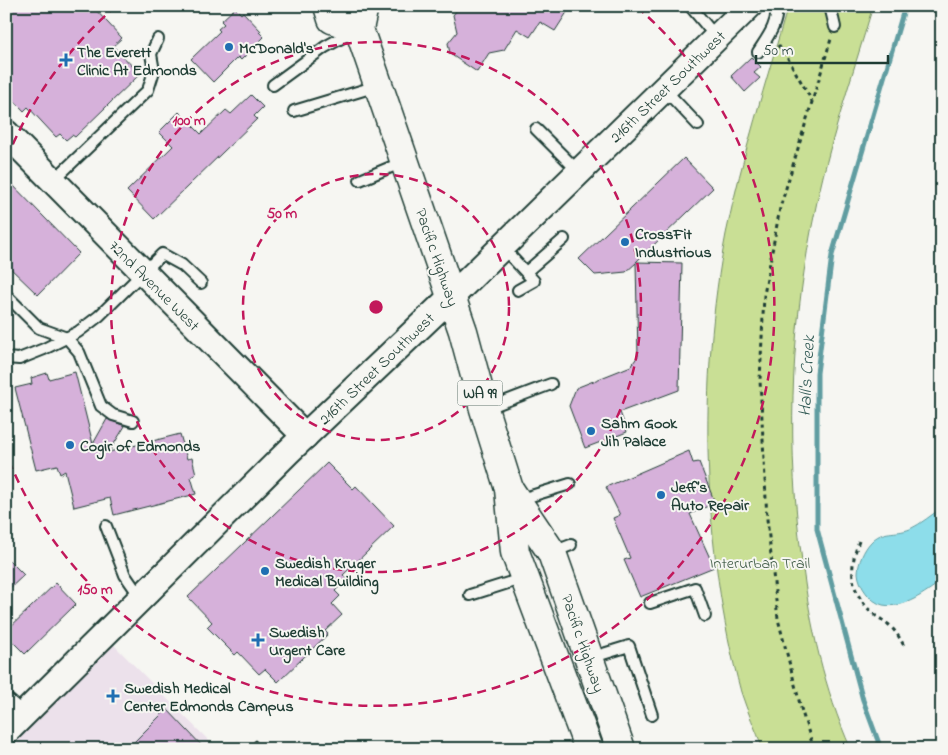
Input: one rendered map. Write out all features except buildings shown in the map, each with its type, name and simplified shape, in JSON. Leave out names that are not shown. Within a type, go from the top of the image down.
[{"type":"highway","points":[[328,6],[332,19],[362,17]]},
{"type":"highway","name":"Pacific Highway","points":[[362,17],[378,86],[463,331],[484,409],[513,494],[516,552],[589,749]]},
{"type":"highway","name":"Pacific Highway","points":[[513,494],[561,549],[589,658],[621,749]]},
{"type":"street","name":"216th Street Southwest","points":[[11,718],[141,598],[305,436],[451,297],[749,6]]},
{"type":"street","name":"72nd Avenue West","points":[[6,133],[305,436]]},
{"type":"lane","points":[[690,6],[716,38]]},
{"type":"lane","points":[[758,52],[770,33],[777,15],[776,6]]},
{"type":"lane","points":[[830,6],[835,27]]},
{"type":"lane","points":[[272,85],[325,47],[362,17]]},
{"type":"lane","points":[[53,181],[148,90],[154,71],[151,54],[158,39]]},
{"type":"lane","points":[[294,111],[378,86]]},
{"type":"lane","points":[[664,88],[698,125]]},
{"type":"lane","points":[[536,129],[579,172]]},
{"type":"lane","points":[[360,180],[404,161]]},
{"type":"lane","points":[[526,272],[564,239]]},
{"type":"lane","points":[[502,247],[534,281],[518,290]]},
{"type":"lane","points":[[6,358],[19,358],[78,332],[99,316],[162,254],[182,265],[202,284]]},
{"type":"lane","points":[[6,296],[39,328],[67,338],[79,352],[101,406],[113,415],[133,421]]},
{"type":"lane","points":[[484,409],[551,384]]},
{"type":"lane","points":[[513,494],[570,484]]},
{"type":"lane","points":[[106,526],[125,575],[141,598]]},
{"type":"lane","points":[[470,595],[525,577]]},
{"type":"lane","points":[[650,603],[695,588],[705,616]]},
{"type":"lane","points":[[589,658],[629,646],[652,715]]},
{"type":"path","points":[[814,749],[802,712],[778,619],[767,519],[760,380],[764,295],[780,208],[835,27]]},
{"type":"path","points":[[770,33],[787,57],[812,102]]},
{"type":"path","points":[[859,541],[852,574],[855,590],[867,608],[897,633],[904,646]]},
{"type":"path","points":[[248,749],[258,740]]},
{"type":"shaded area","name":"Swedish Medical Center Edmonds Campus","points":[[113,644],[217,749],[7,749]]},
{"type":"green space","name":"Interurban Trail","points":[[788,6],[873,6],[839,118],[811,231],[799,313],[793,396],[794,478],[805,585],[819,656],[833,703],[851,749],[763,749],[741,692],[728,637],[718,580],[712,522],[708,464],[708,405],[717,289],[726,234],[739,177]]},
{"type":"water","points":[[942,508],[942,581],[914,599],[899,605],[883,605],[874,601],[863,588],[858,573],[860,561],[868,545],[880,535],[910,529]]},
{"type":"waterway","name":"Hall's Creek","points":[[881,749],[863,700],[817,529],[817,373],[832,255],[905,6]]},
{"type":"place","name":"McDonald's","points":[[229,47]]},
{"type":"place","name":"The Everett Clinic At Edmonds","points":[[66,60]]},
{"type":"place","name":"CrossFit Industrious","points":[[625,242]]},
{"type":"place","name":"Sahm Gook Jih Palace","points":[[591,431]]},
{"type":"place","name":"Cogir of Edmonds","points":[[70,445]]},
{"type":"place","name":"Jeff’s Auto Repair","points":[[661,495]]},
{"type":"place","name":"Swedish Kruger Medical Building","points":[[265,571]]},
{"type":"place","name":"Swedish Urgent Care","points":[[258,640]]},
{"type":"place","name":"Swedish Medical Center Edmonds Campus","points":[[113,696]]}]
